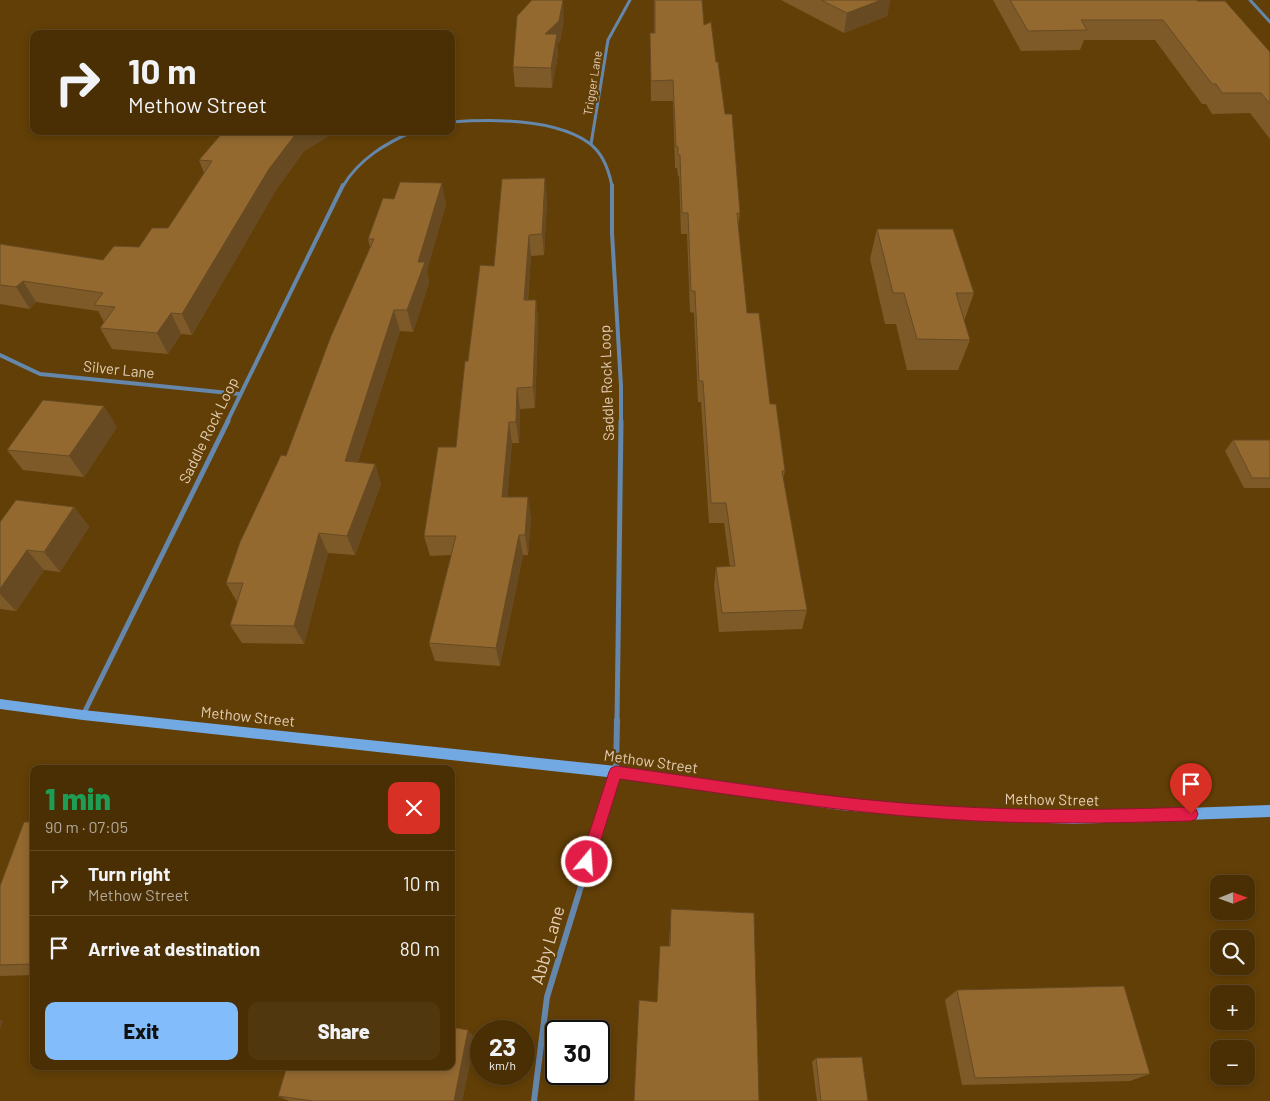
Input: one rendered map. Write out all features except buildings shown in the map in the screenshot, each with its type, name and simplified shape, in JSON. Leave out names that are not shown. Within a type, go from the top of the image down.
[{"type":"street","name":"Trigger Lane","points":[[591,144],[608,40],[630,0]]},
{"type":"street","points":[[1250,0],[1270,22]]},
{"type":"street","name":"Saddle Rock Loop","points":[[455,122],[488,119],[534,123],[575,135],[591,144],[604,160],[610,175],[613,192],[612,233],[621,386],[616,772]]},
{"type":"street","name":"Saddle Rock Loop","points":[[83,715],[239,394],[344,184],[356,167],[371,153],[406,135]]},
{"type":"street","name":"Silver Lane","points":[[0,356],[40,374],[239,394]]},
{"type":"street","name":"Methow Street","points":[[0,704],[83,715],[616,772],[840,804],[945,813],[1073,818],[1270,812]]},
{"type":"street","name":"Abby Lane","points":[[534,1101],[547,997],[616,772]]},
{"type":"route","points":[[587,862],[616,772],[840,804],[945,813],[1073,818],[1191,814]]}]
